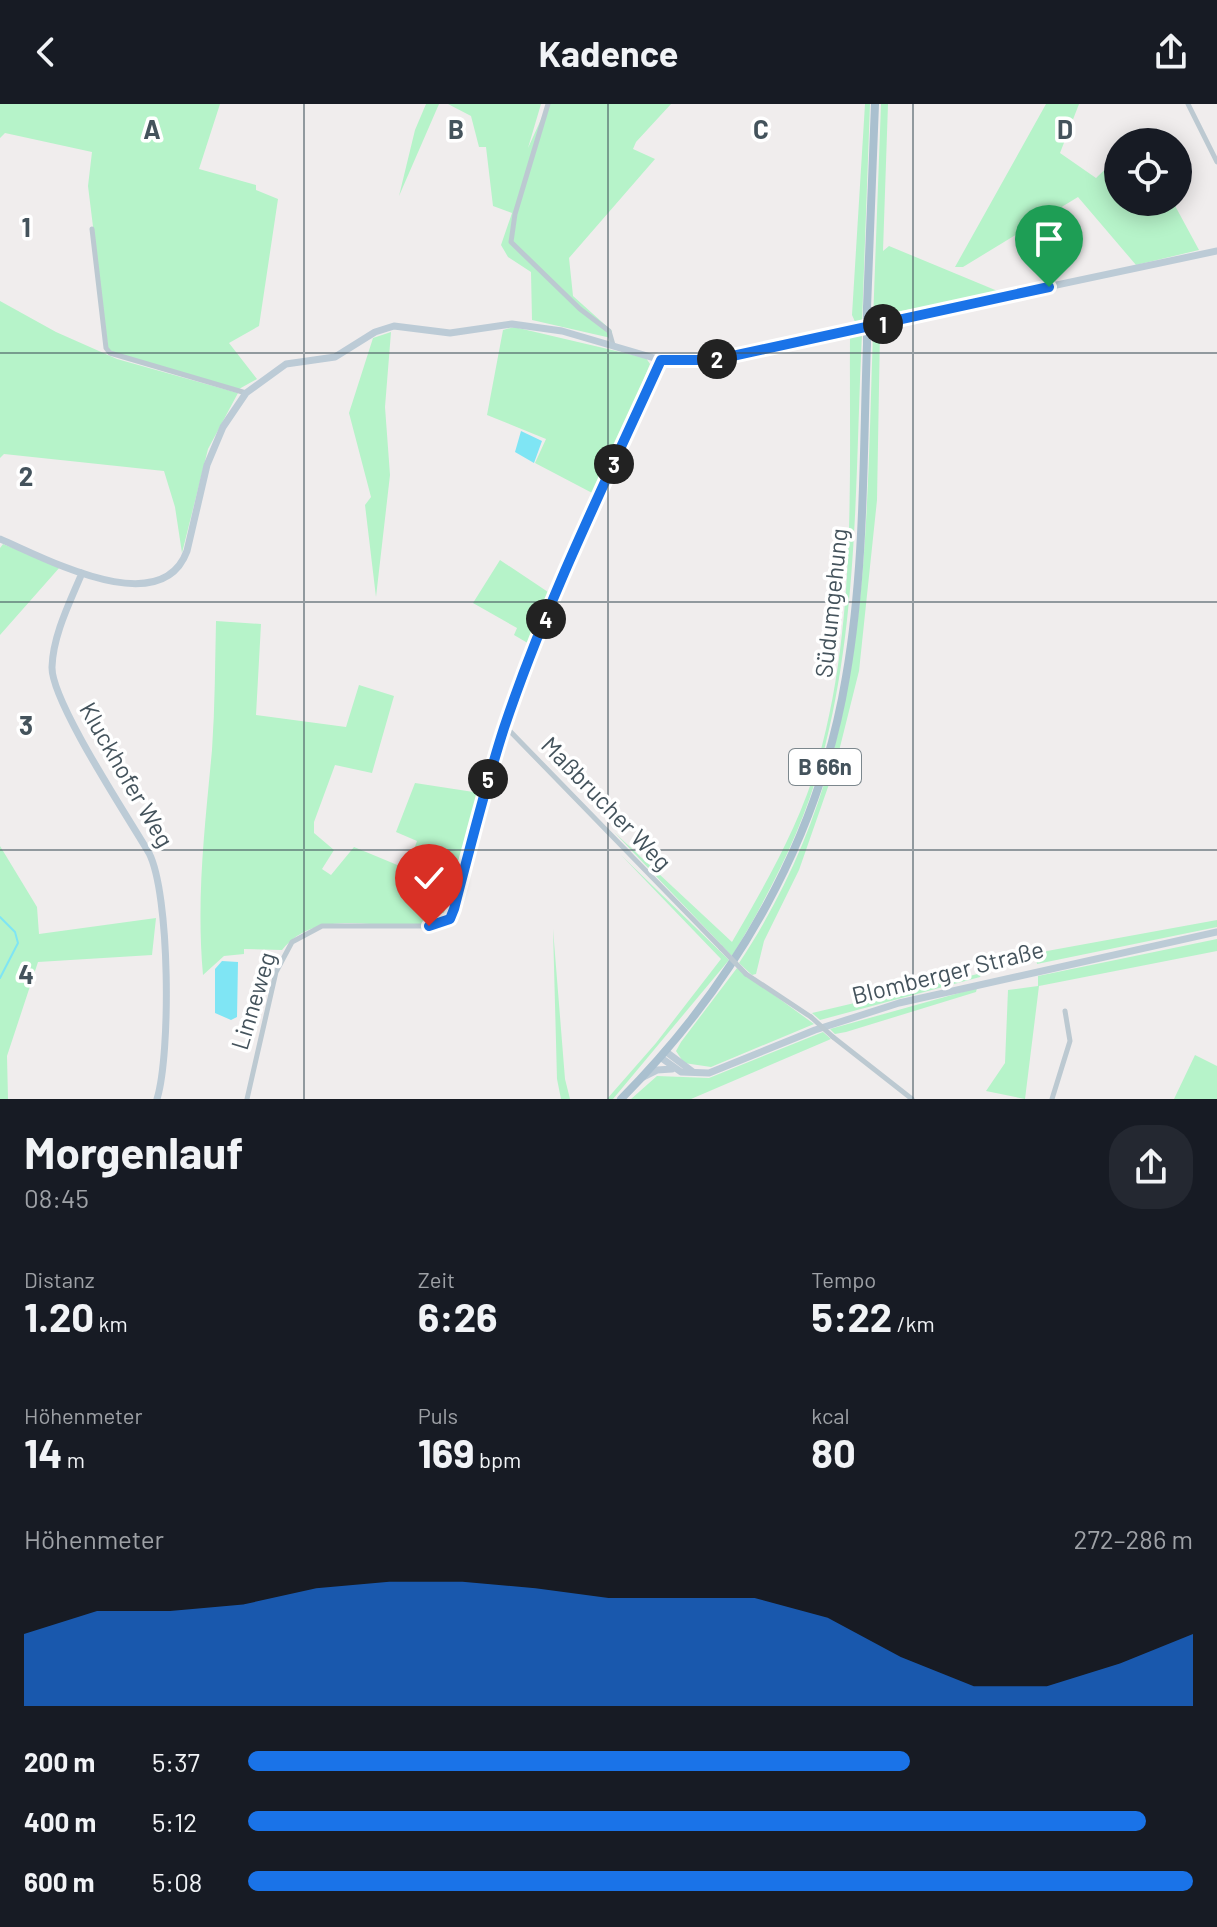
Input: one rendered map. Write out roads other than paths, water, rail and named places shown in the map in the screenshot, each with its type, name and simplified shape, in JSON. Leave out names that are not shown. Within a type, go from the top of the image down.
[{"type":"main road","name":"Südumgehung","points":[[662,1054],[716,987],[757,925],[801,834],[825,766],[846,679],[853,625],[875,104]]},
{"type":"main road","points":[[621,1099],[662,1054]]},
{"type":"street","points":[[548,104],[515,214],[511,242],[580,309],[609,331],[613,345]]},
{"type":"street","points":[[1188,104],[1217,162]]},
{"type":"street","points":[[92,229],[106,348],[110,353],[246,393]]},
{"type":"street","points":[[0,539],[82,573],[113,582],[142,583],[168,577],[187,551],[210,456],[246,393],[277,368],[295,362],[335,357],[375,332],[394,326],[450,333],[524,324],[661,360],[714,360],[1217,251]]},
{"type":"street","points":[[505,726],[557,592],[661,360]]},
{"type":"street","name":"Kluckhofer Weg","points":[[82,573],[54,648],[52,670],[61,702],[149,853],[160,880],[166,1051],[157,1099]]},
{"type":"street","name":"Maßbrucher Weg","points":[[505,726],[746,974],[811,1017],[912,1099]]},
{"type":"street","name":"Linneweg","points":[[247,1099],[276,972],[292,942],[322,926],[429,926],[450,919],[505,726]]},
{"type":"street","name":"Blomberger Straße","points":[[662,1054],[674,1069],[695,1073],[718,1071],[815,1030],[899,1003],[1217,932]]},
{"type":"street","points":[[1052,1099],[1070,1041],[1065,1011]]},
{"type":"street","points":[[662,1054],[695,1073]]},
{"type":"street","points":[[641,1078],[661,1068],[674,1069]]},
{"type":"water","points":[[521,431],[542,441],[534,463],[515,452]]},
{"type":"water","points":[[222,961],[238,962],[237,1017],[231,1020],[215,1013],[215,969]]},
{"type":"waterway","points":[[0,917],[15,932],[18,943],[0,978]]}]
